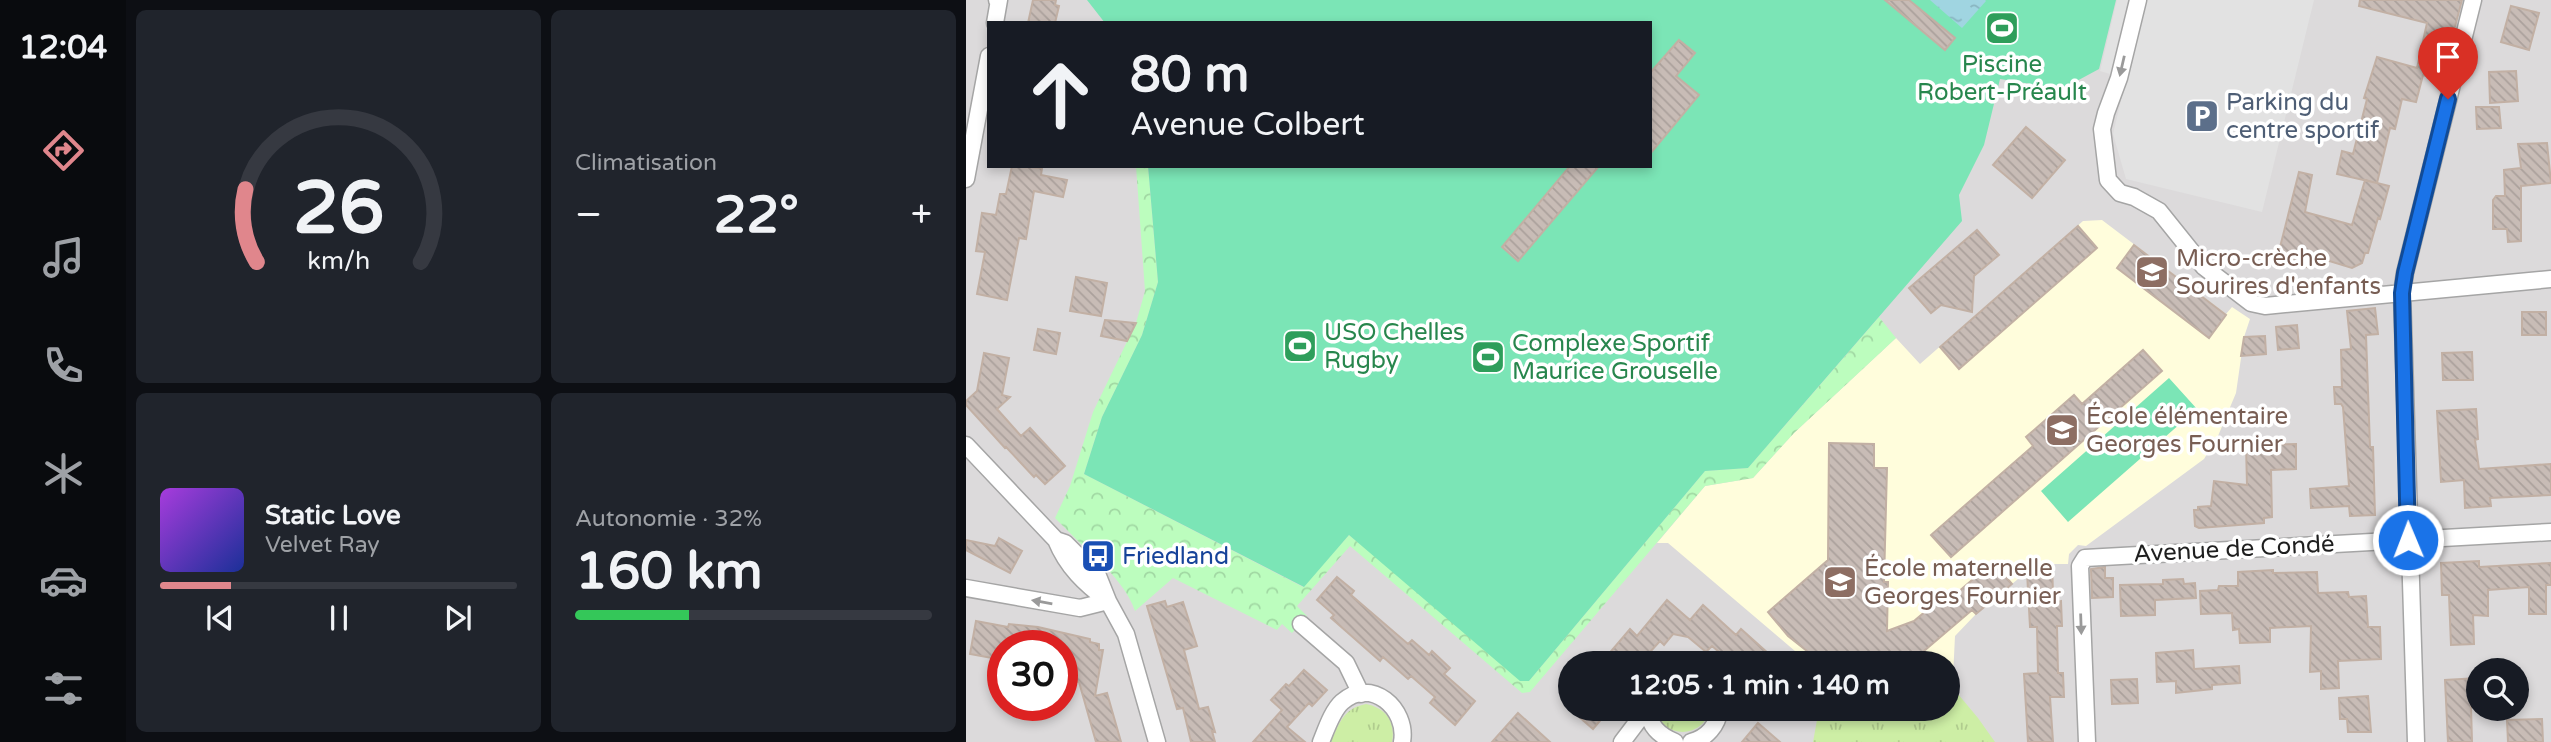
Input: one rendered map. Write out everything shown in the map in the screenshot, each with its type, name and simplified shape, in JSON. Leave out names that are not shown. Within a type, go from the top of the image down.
[{"type":"street","points":[[995,21],[998,0]]},
{"type":"street","points":[[2138,0],[2119,78],[2102,129],[2108,180],[2113,188],[2159,211],[2204,267],[2250,303],[2264,306],[2551,279]]},
{"type":"street","points":[[2416,742],[2402,293],[2473,0]]},
{"type":"street","points":[[966,179],[987,67]]},
{"type":"street","points":[[966,445],[1056,540],[1065,543],[1098,576],[1126,634],[1157,742]]},
{"type":"street","name":"Avenue de Condé","points":[[2087,742],[2080,566],[2085,558],[2551,532]]},
{"type":"street","points":[[966,588],[1080,608],[1108,601]]},
{"type":"street","points":[[1301,624],[1346,663],[1361,694]]},
{"type":"street","points":[[1321,742],[1341,703],[1361,694],[1382,697],[1392,705],[1403,725],[1402,742]]},
{"type":"street","points":[[1622,742],[1638,721]]},
{"type":"street","points":[[1650,721],[1655,730],[1675,742]]},
{"type":"street","points":[[1691,742],[1709,733],[1717,721]]},
{"type":"shaded area","points":[[966,0],[2551,0],[2551,742],[966,742]]},
{"type":"shaded area","points":[[2117,0],[2138,0],[2120,77],[2100,71]]},
{"type":"shaded area","name":"Parking du centre sportif","points":[[2145,0],[2314,0],[2262,212],[2126,179],[2113,134]]},
{"type":"shaded area","points":[[2102,220],[2226,314],[2232,307],[2250,319],[2244,337],[2236,393],[2218,436],[2204,459],[2086,546],[2078,545],[2069,554],[2068,564],[2036,564],[1976,614],[1955,636],[1954,651],[1795,651],[1668,543],[1657,543],[1705,486],[1753,478],[1794,433],[1896,338],[1920,364],[2083,221]]},
{"type":"green space","name":"Complexe Sportif Maurice Grouselle","points":[[1087,0],[2116,0],[2099,69],[2062,89],[2000,79],[1984,145],[1959,195],[1962,221],[1748,468],[1705,471],[1529,681],[1520,681],[1349,535],[1304,587],[1084,474],[1102,417],[1142,335],[1158,282],[1148,168],[1652,168],[1652,21],[1103,21]]},
{"type":"green space","points":[[1136,168],[1148,168],[1158,282],[1142,335],[1102,417],[1084,474],[1303,587],[1349,535],[1529,681],[1705,471],[1748,468],[1879,317],[1896,338],[1794,433],[1753,478],[1705,486],[1565,651],[1558,651],[1558,659],[1530,692],[1522,693],[1350,546],[1297,606],[1307,616],[1292,633],[1282,624],[1277,630],[1173,578],[1135,611],[1120,585],[1100,562],[1103,557],[1096,551],[1092,554],[1088,551],[1055,518],[1070,486],[1093,412],[1136,323],[1145,291]]},
{"type":"green space","points":[[2169,378],[2197,409],[2068,522],[2041,491]]},
{"type":"green space","points":[[1960,696],[1995,742],[1813,742],[1817,721],[1960,721]]},
{"type":"green space","points":[[1366,704],[1379,709],[1388,717],[1392,728],[1392,742],[1331,742],[1347,713]]},
{"type":"green space","points":[[1662,721],[1704,721],[1700,726],[1683,732],[1666,726]]},
{"type":"water","points":[[1930,0],[1985,0],[1986,1],[1962,28]]},
{"type":"building","points":[[1033,0],[1056,0],[1055,5],[1059,6],[1055,21],[1028,21]]},
{"type":"building","points":[[1885,0],[1909,0],[1955,38],[1945,50]]},
{"type":"building","points":[[2360,0],[2462,0],[2441,80],[2423,75],[2416,102],[2402,99],[2395,129],[2390,128],[2377,183],[2337,174],[2342,151],[2353,154],[2367,99],[2364,98],[2377,57],[2417,68],[2427,23],[2359,6]]},
{"type":"building","points":[[2511,6],[2539,13],[2529,50],[2501,42]]},
{"type":"building","points":[[1679,40],[1695,53],[1676,76],[1699,95],[1652,152],[1652,71]]},
{"type":"building","points":[[2516,71],[2518,101],[2490,103],[2489,72]]},
{"type":"building","points":[[2476,107],[2499,107],[2501,128],[2477,129]]},
{"type":"building","points":[[2026,127],[2065,160],[2032,198],[1993,165]]},
{"type":"building","points":[[2547,143],[2551,183],[2521,186],[2521,241],[2508,242],[2507,229],[2493,229],[2493,200],[2496,196],[2505,196],[2504,170],[2521,168],[2518,144]]},
{"type":"building","points":[[1012,168],[1042,168],[1041,175],[1067,180],[1063,197],[1034,191],[1026,239],[1019,238],[1007,300],[977,294],[985,252],[976,251],[982,213],[996,215],[1000,194],[1006,194]]},
{"type":"building","points":[[1568,168],[1597,168],[1518,261],[1502,247]]},
{"type":"building","points":[[2299,172],[2312,175],[2305,212],[2352,225],[2365,180],[2389,186],[2380,219],[2378,218],[2368,253],[2365,253],[2362,263],[2352,268],[2313,256],[2310,268],[2293,263],[2292,267],[2276,263]]},
{"type":"building","points":[[2078,226],[2097,248],[1959,369],[1940,347]]},
{"type":"building","points":[[1977,230],[1999,255],[1974,276],[1972,312],[1941,305],[1931,313],[1909,288]]},
{"type":"building","points":[[2134,245],[2226,315],[2209,338],[2117,268]]},
{"type":"building","points":[[1076,277],[1107,283],[1101,316],[1070,311]]},
{"type":"building","points":[[2375,308],[2378,334],[2366,335],[2375,515],[2350,516],[2349,506],[2311,508],[2310,489],[2349,486],[2343,407],[2341,404],[2335,404],[2334,387],[2342,387],[2341,350],[2351,349],[2347,311]]},
{"type":"building","points":[[2522,312],[2546,312],[2546,335],[2522,335]]},
{"type":"building","points":[[1105,320],[1136,323],[1127,341],[1101,336]]},
{"type":"building","points":[[2297,325],[2299,348],[2278,350],[2276,327]]},
{"type":"building","points":[[1038,329],[1060,333],[1056,354],[1034,350]]},
{"type":"building","points":[[2265,336],[2266,354],[2241,356],[2244,337]]},
{"type":"building","points":[[2143,350],[2162,371],[1951,557],[1931,535],[2033,446],[2026,437],[2074,395],[2082,404]]},
{"type":"building","points":[[2472,352],[2473,380],[2443,380],[2442,353]]},
{"type":"building","points":[[984,353],[1009,358],[1002,395],[1010,397],[997,409],[1021,436],[1030,428],[1065,466],[1045,484],[1036,475],[1034,477],[1005,448],[966,405],[966,401],[977,391]]},
{"type":"building","points":[[2476,409],[2478,439],[2475,440],[2479,469],[2551,464],[2551,495],[2490,498],[2491,506],[2465,508],[2464,480],[2441,482],[2437,411]]},
{"type":"building","points":[[1829,443],[1874,444],[1874,468],[1887,468],[1884,582],[1888,582],[1887,631],[1914,621],[1946,594],[1950,599],[1993,562],[2012,584],[1976,614],[1972,610],[1924,651],[1807,651],[1788,636],[1768,612],[1828,560]]},
{"type":"building","points":[[2296,444],[2296,469],[2271,470],[2272,517],[2264,518],[2264,523],[2199,528],[2195,526],[2194,510],[2211,506],[2214,481],[2247,485],[2246,445]]},
{"type":"building","points":[[999,538],[1022,551],[1010,573],[966,550],[966,540],[995,546]]},
{"type":"building","points":[[2479,561],[2479,567],[2551,563],[2551,585],[2546,585],[2546,614],[2529,614],[2529,587],[2488,590],[2488,616],[2473,615],[2474,644],[2451,645],[2449,595],[2442,595],[2441,563]]},
{"type":"building","points":[[2036,564],[2052,564],[2053,593],[2058,593],[2058,602],[2061,601],[2062,626],[2057,626],[2058,673],[2063,673],[2064,697],[2050,697],[2053,742],[2028,742],[2024,674],[2038,673],[2037,627],[2030,627],[2027,572]]},
{"type":"building","points":[[2105,567],[2105,578],[2113,578],[2113,597],[2092,598],[2091,569]]},
{"type":"building","points":[[2273,570],[2273,573],[2317,572],[2318,593],[2348,592],[2349,597],[2366,596],[2368,627],[2380,627],[2381,659],[2338,661],[2339,688],[2321,689],[2321,671],[2310,672],[2311,626],[2270,628],[2270,642],[2240,643],[2239,629],[2233,630],[2232,613],[2201,614],[2200,591],[2218,590],[2219,586],[2238,586],[2238,572]]},
{"type":"building","points":[[1337,577],[1354,591],[1351,595],[1408,644],[1412,640],[1429,655],[1432,651],[1450,668],[1444,674],[1475,701],[1455,725],[1430,703],[1435,697],[1411,676],[1408,679],[1383,657],[1380,661],[1331,618],[1334,615],[1317,600]]},
{"type":"building","points":[[2183,579],[2184,584],[2195,583],[2196,598],[2155,600],[2155,615],[2121,616],[2120,585],[2163,584],[2163,580]]},
{"type":"building","points":[[1667,600],[1690,620],[1703,605],[1736,635],[1741,629],[1766,651],[1718,651],[1712,646],[1705,651],[1688,637],[1673,634],[1664,645],[1660,641],[1651,651],[1611,651],[1630,629],[1637,636]]},
{"type":"building","points":[[1165,601],[1167,607],[1183,602],[1197,646],[1184,650],[1199,709],[1208,707],[1215,742],[1191,742],[1183,708],[1177,709],[1147,606]]},
{"type":"building","points":[[976,621],[1008,627],[1009,624],[1051,630],[987,630],[987,657],[970,654]]},
{"type":"building","points":[[1078,636],[1090,639],[1090,642],[1099,644],[1099,650],[1103,650],[1095,696],[1107,693],[1121,742],[1096,742],[1079,682]]},
{"type":"building","points":[[2193,650],[2194,669],[2239,666],[2240,683],[2212,685],[2212,689],[2176,693],[2176,681],[2157,682],[2156,653]]},
{"type":"building","points":[[1304,670],[1327,690],[1312,706],[1309,703],[1287,727],[1305,742],[1253,742],[1282,710],[1271,700]]},
{"type":"building","points":[[2137,679],[2138,703],[2112,704],[2111,680]]},
{"type":"building","points":[[2466,679],[2466,721],[2471,721],[2472,742],[2448,742],[2445,680]]},
{"type":"building","points":[[2368,696],[2371,732],[2348,732],[2347,719],[2340,719],[2339,698]]},
{"type":"building","points":[[1518,713],[1550,742],[1492,742]]},
{"type":"building","points":[[2542,719],[2543,742],[2508,742],[2507,721]]},
{"type":"building","points":[[1584,721],[1600,721],[1593,729]]},
{"type":"building","points":[[1758,723],[1780,742],[1742,742]]},
{"type":"place","name":"Piscine Robert-Préault","points":[[2002,28]]},
{"type":"place","name":"Parking du centre sportif","points":[[2202,116]]},
{"type":"place","name":"Micro-crèche Sourires d'enfants","points":[[2152,272]]},
{"type":"place","name":"USO Chelles Rugby","points":[[1300,346]]},
{"type":"place","name":"Complexe Sportif Maurice Grouselle","points":[[1488,357]]},
{"type":"place","name":"École élémentaire Georges Fournier","points":[[2062,430]]},
{"type":"place","name":"Friedland","points":[[1098,556]]},
{"type":"place","name":"École maternelle Georges Fournier","points":[[1840,582]]},
{"type":"route","points":[[2408,540],[2402,293],[2448,99]]}]
